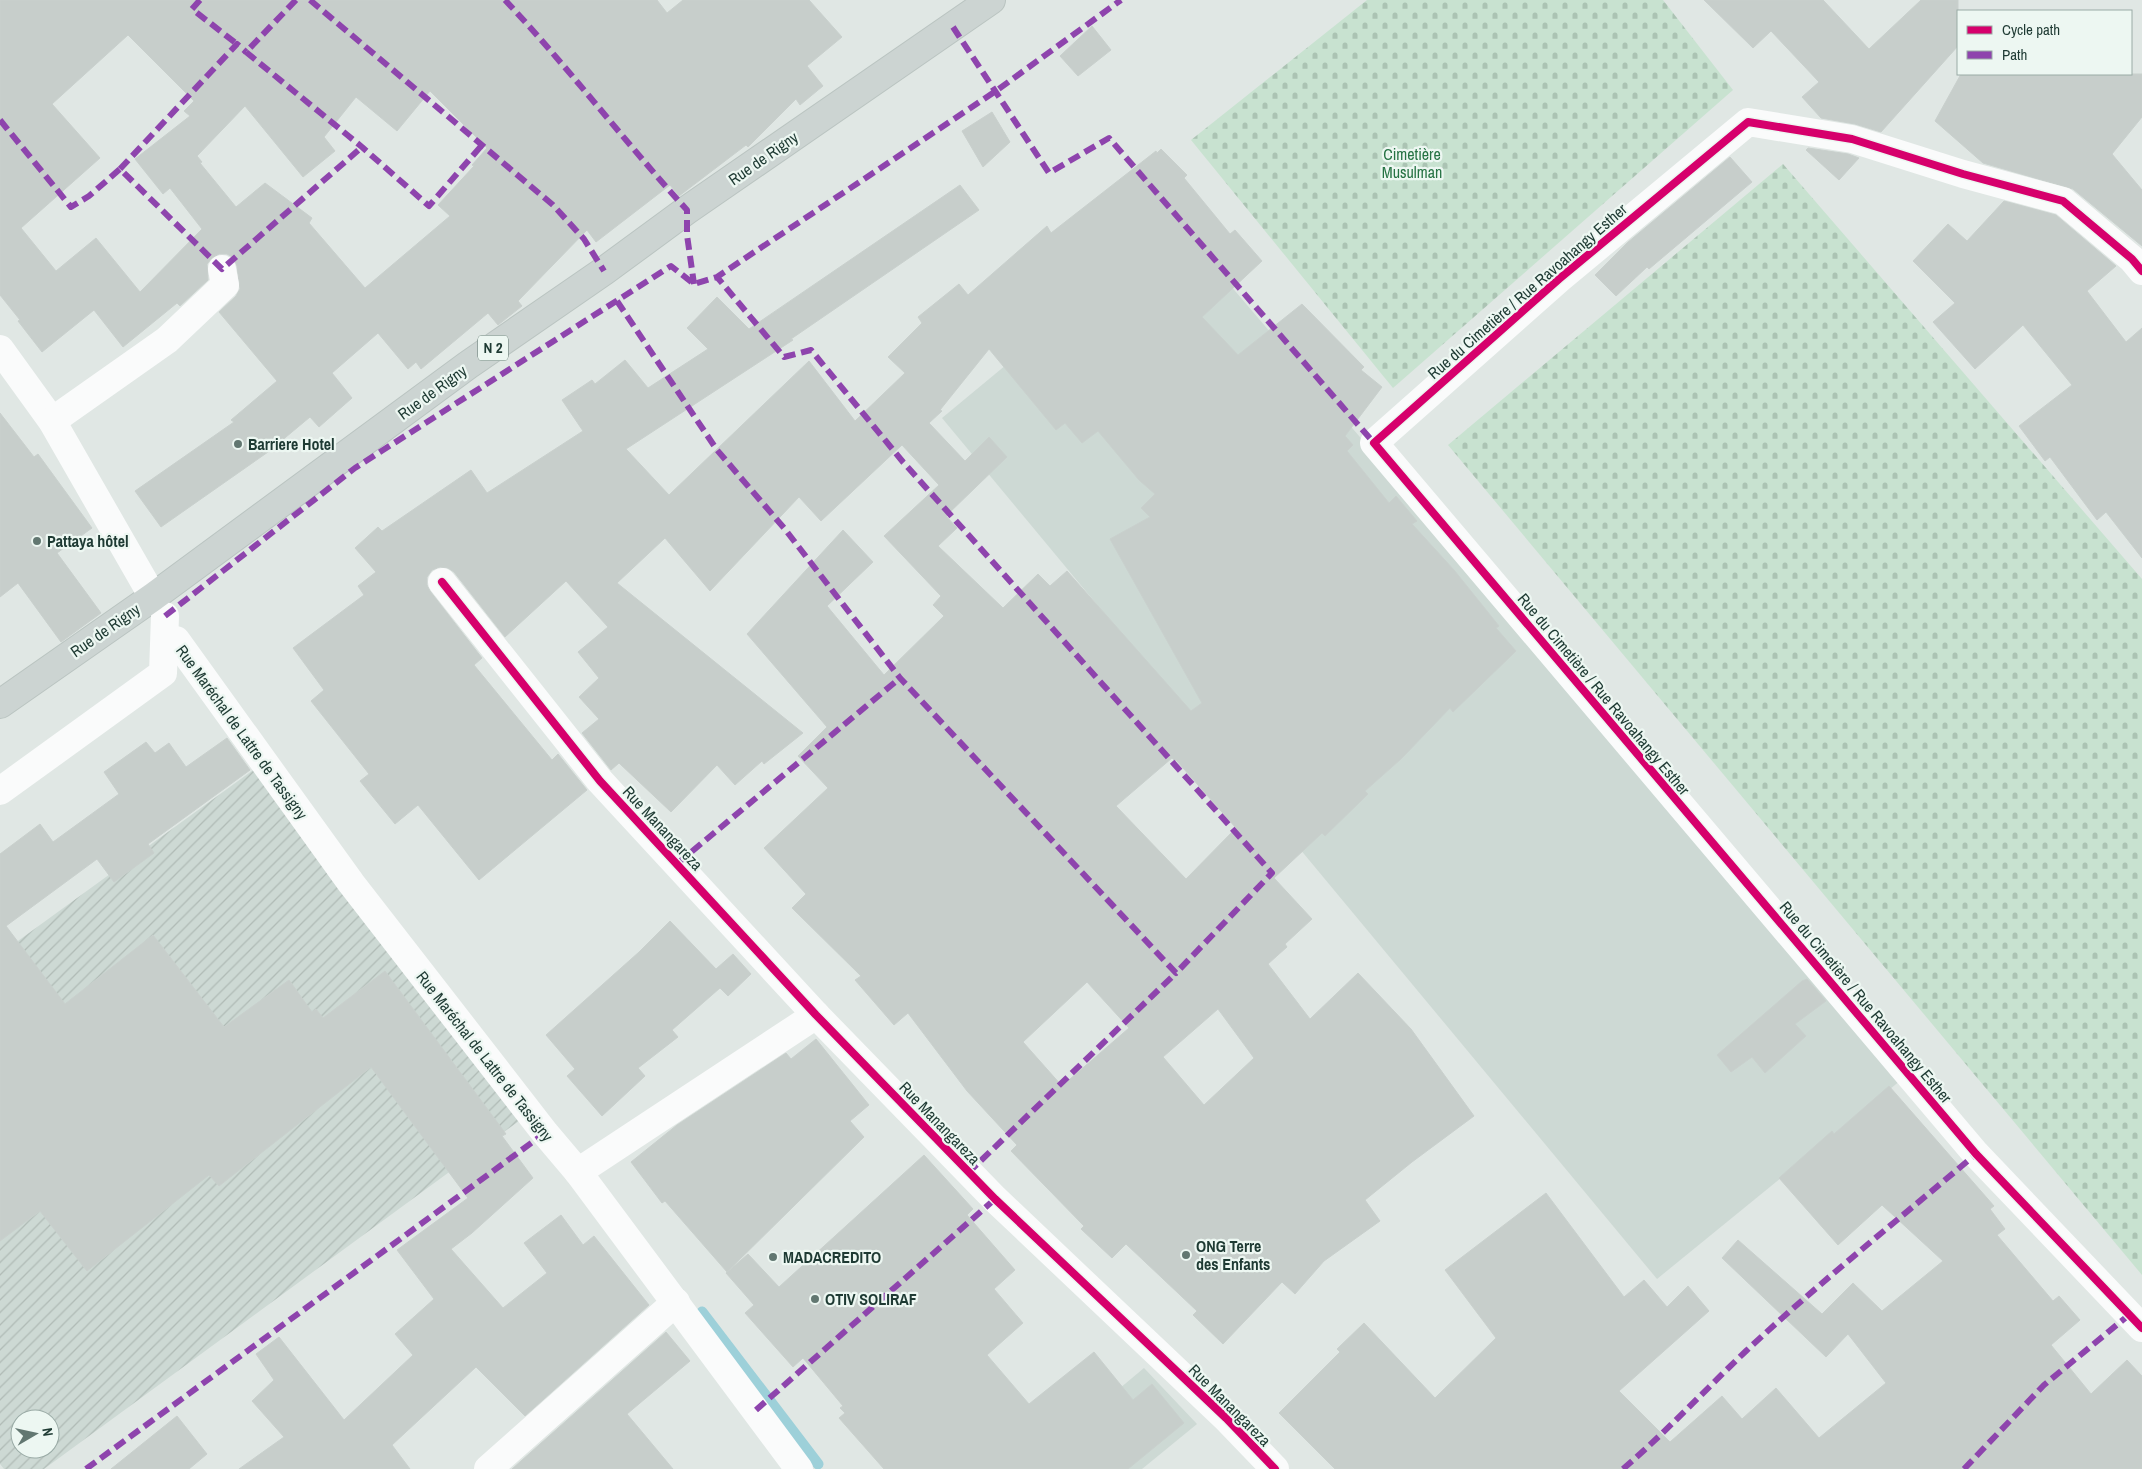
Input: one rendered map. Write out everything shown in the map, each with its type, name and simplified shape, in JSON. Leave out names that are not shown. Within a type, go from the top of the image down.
[{"type":"main road","name":"Rue de Rigny","points":[[0,704],[159,606],[468,365],[604,271],[687,210],[991,0]]},
{"type":"street","name":"Rue du Cimetière / Rue Ravoahangy Esther","points":[[2142,271],[2132,259],[2063,201],[1963,174],[1852,139],[1748,122],[1559,279],[1374,443],[1976,1154],[2142,1328]]},
{"type":"street","points":[[52,420],[167,340],[225,285],[222,269]]},
{"type":"street","points":[[0,350],[52,420],[159,606],[163,673],[0,791]]},
{"type":"street","name":"Rue Manangareza","points":[[442,582],[600,781],[816,1015],[995,1199],[1218,1411],[1275,1469]]},
{"type":"street","name":"Rue Maréchal de Lattre de Tassigny","points":[[176,640],[351,883],[544,1133],[578,1172],[799,1469]]},
{"type":"street","points":[[578,1172],[816,1015]]},
{"type":"street","points":[[488,1469],[676,1302]]},
{"type":"shaded area","points":[[1177,223],[1906,1076],[1657,1279],[942,418]]},
{"type":"shaded area","points":[[263,763],[519,1121],[60,1457],[60,1409],[10,1409],[10,1459],[58,1459],[44,1469],[4,1469],[0,1464],[0,954]]},
{"type":"shaded area","points":[[1144,1368],[1197,1424],[1142,1469],[1103,1469],[1070,1430]]},
{"type":"green space","name":"Cimetière Musulman","points":[[1367,0],[1663,0],[1733,90],[1393,388],[1191,140]]},
{"type":"green space","points":[[1783,164],[2142,579],[2142,1275],[1448,445]]},
{"type":"building","points":[[0,0],[657,0],[667,13],[683,0],[809,0],[842,37],[807,66],[823,86],[800,105],[796,99],[748,147],[746,145],[679,196],[670,185],[596,242],[587,230],[518,301],[522,306],[498,325],[488,313],[421,369],[416,362],[408,369],[378,333],[332,373],[352,398],[319,427],[310,417],[268,452],[161,527],[135,491],[234,422],[231,420],[277,381],[219,312],[236,296],[240,289],[234,258],[227,254],[219,254],[212,258],[207,264],[208,280],[180,306],[177,303],[123,347],[94,310],[42,352],[0,295]],"holes":[[[128,35],[194,101],[184,111],[190,116],[135,159],[163,194],[170,188],[202,229],[140,292],[96,238],[56,271],[21,228],[100,158],[52,104]],[[430,91],[487,148],[472,165],[474,166],[438,205],[450,216],[365,288],[309,223],[312,218],[265,183],[236,207],[200,163],[202,162],[197,156],[245,106],[303,177],[335,151],[324,137],[356,97],[397,131]]]},
{"type":"building","points":[[1704,0],[1823,0],[1869,49],[1921,0],[1958,0],[1957,47],[1881,132],[1855,124],[1821,118],[1802,97],[1819,82],[1771,31],[1753,48]]},
{"type":"building","points":[[1092,26],[1111,50],[1078,76],[1060,56]]},
{"type":"building","points":[[2142,74],[2142,117],[2112,154],[2142,190],[2142,246],[2073,189],[1983,163],[1935,121],[1960,75]]},
{"type":"building","points":[[992,112],[1010,142],[983,167],[962,131]]},
{"type":"building","points":[[1808,148],[1848,154],[1859,158],[1839,180],[1806,150]]},
{"type":"building","points":[[1161,149],[1187,175],[1184,178],[1230,234],[1235,230],[1262,261],[1202,317],[1238,355],[1302,304],[1364,367],[1361,370],[1382,387],[1345,436],[1353,445],[1347,451],[1389,503],[1396,496],[1417,521],[1412,524],[1454,570],[1499,626],[1496,628],[1516,651],[1453,712],[1450,708],[1401,759],[1365,791],[1368,794],[1325,836],[1322,833],[1274,878],[1312,919],[1285,944],[1287,947],[1268,964],[1310,1019],[1358,973],[1411,1029],[1474,1116],[1365,1200],[1380,1221],[1324,1261],[1295,1294],[1282,1282],[1223,1344],[1193,1315],[1197,1311],[1126,1244],[1112,1258],[1081,1229],[1084,1226],[1011,1151],[1017,1145],[967,1091],[908,1013],[894,1025],[855,980],[861,976],[792,908],[806,894],[764,848],[828,788],[798,756],[827,727],[747,634],[843,530],[873,562],[827,606],[884,675],[944,616],[933,605],[941,596],[884,536],[939,485],[902,445],[821,521],[799,497],[710,591],[665,538],[617,583],[803,733],[764,764],[762,761],[735,785],[717,765],[671,812],[619,763],[611,770],[582,733],[599,719],[579,697],[599,678],[578,652],[608,627],[566,581],[505,637],[454,572],[448,568],[440,567],[432,570],[427,577],[427,585],[482,658],[474,665],[552,760],[558,754],[587,790],[479,880],[418,805],[395,824],[360,781],[369,774],[311,701],[324,690],[293,648],[364,595],[358,586],[376,572],[355,548],[378,527],[382,531],[471,470],[487,493],[583,431],[562,400],[592,380],[595,384],[625,360],[648,388],[708,349],[687,328],[717,297],[749,329],[960,185],[979,210],[791,339],[793,340],[626,449],[669,495],[809,361],[855,421],[905,373],[888,357],[922,323],[918,317],[959,284],[968,295],[1047,226],[1051,233],[1156,151],[1157,153]],"holes":[[[989,349],[1056,430],[1065,423],[1082,443],[1098,431],[1139,480],[1155,494],[1141,508],[1150,517],[1110,539],[1202,703],[1191,711],[1067,571],[1050,586],[1038,574],[1003,608],[938,546],[957,528],[946,516],[1007,457],[989,437],[965,461],[929,423],[942,411],[940,410]],[[1172,758],[1176,760],[1236,828],[1186,879],[1116,806]],[[1087,982],[1129,1028],[1062,1086],[1023,1042]],[[1218,1009],[1254,1058],[1204,1105],[1163,1057]]]},
{"type":"building","points":[[1730,157],[1752,182],[1649,269],[1647,267],[1616,296],[1595,275],[1627,243]]},
{"type":"building","points":[[2004,201],[2056,215],[2116,266],[2087,291],[2126,342],[2142,328],[2142,558],[2106,512],[2097,520],[2050,457],[2045,461],[2019,426],[2072,385],[2023,325],[1975,369],[1933,322],[1955,303],[1913,261],[1948,224],[1967,241]]},
{"type":"building","name":"Pattaya hôtel","points":[[0,413],[34,457],[38,454],[92,528],[57,553],[101,613],[61,642],[18,583],[0,597]]},
{"type":"building","points":[[227,738],[250,770],[148,844],[154,853],[114,882],[97,859],[6,926],[65,1004],[153,935],[224,1027],[289,980],[312,1012],[316,1009],[323,1018],[385,971],[506,1134],[502,1136],[533,1178],[472,1233],[451,1249],[503,1308],[547,1273],[524,1243],[561,1215],[583,1245],[594,1236],[649,1305],[525,1416],[476,1367],[392,1445],[410,1469],[239,1469],[284,1437],[252,1401],[274,1380],[256,1354],[279,1337],[344,1420],[413,1355],[395,1334],[434,1299],[397,1250],[468,1198],[371,1067],[219,1186],[209,1175],[87,1271],[40,1211],[0,1241],[0,854],[40,824],[53,842],[119,794],[104,772],[146,742],[155,753],[169,743],[186,767]]},
{"type":"building","points":[[670,921],[716,969],[733,954],[751,974],[728,996],[720,988],[672,1030],[678,1037],[638,1068],[645,1076],[602,1116],[567,1076],[575,1069],[546,1035],[639,952]]},
{"type":"building","points":[[1807,979],[1826,1001],[1795,1024],[1806,1036],[1765,1073],[1752,1057],[1731,1072],[1717,1055],[1802,981]]},
{"type":"building","points":[[816,1039],[869,1105],[850,1121],[864,1137],[727,1272],[665,1201],[662,1203],[631,1162],[677,1125],[786,1053],[791,1059]]},
{"type":"building","points":[[1889,1086],[1994,1206],[1990,1209],[2005,1229],[1997,1235],[2053,1301],[2059,1296],[2080,1320],[2051,1345],[2091,1394],[2127,1360],[2142,1376],[2142,1469],[1335,1469],[1279,1413],[1340,1352],[1337,1349],[1364,1323],[1435,1398],[1496,1338],[1445,1270],[1546,1193],[1624,1297],[1644,1280],[1667,1307],[1688,1286],[1709,1311],[1619,1391],[1670,1442],[1722,1396],[1742,1419],[1776,1388],[1819,1438],[1886,1383],[1848,1334],[1826,1357],[1722,1258],[1738,1240],[1822,1314],[1853,1283],[1882,1311],[1943,1261],[1882,1205],[1838,1245],[1779,1178],[1832,1131],[1834,1134]]},
{"type":"building","points":[[924,1155],[973,1209],[967,1215],[1015,1270],[994,1289],[1023,1323],[987,1355],[1029,1404],[1094,1352],[1133,1400],[1152,1384],[1184,1423],[1128,1469],[884,1469],[839,1418],[845,1413],[840,1408],[843,1406],[803,1358],[793,1367],[745,1313],[754,1305],[726,1273],[748,1254],[779,1287]]},
{"type":"building","points":[[666,1332],[690,1361],[627,1414],[673,1469],[512,1469]]},
{"type":"building","points":[[177,1416],[207,1454],[189,1469],[111,1469]]},
{"type":"waterway","points":[[702,1312],[818,1464]]},
{"type":"marked path","points":[[200,0],[192,9],[237,44]]},
{"type":"marked path","points":[[296,0],[246,52],[362,147],[429,206],[482,145]]},
{"type":"marked path","points":[[310,0],[553,205],[584,239],[604,271]]},
{"type":"marked path","points":[[505,0],[687,210],[687,235],[694,284]]},
{"type":"marked path","points":[[165,616],[355,468],[671,266],[694,284],[717,277],[996,91],[1121,0]]},
{"type":"marked path","points":[[953,27],[1049,173],[1109,138],[1374,443]]},
{"type":"marked path","points":[[120,169],[237,44],[246,52]]},
{"type":"marked path","points":[[0,120],[71,207],[89,196],[120,169],[222,269],[362,147]]},
{"type":"marked path","points":[[617,301],[717,450],[784,528],[900,678],[1176,973],[1272,873],[903,462],[811,350],[784,357],[717,277]]},
{"type":"marked path","points":[[678,863],[900,678]]},
{"type":"marked path","points":[[968,1173],[1176,973]]},
{"type":"marked path","points":[[86,1469],[545,1133]]},
{"type":"marked path","points":[[1623,1469],[1774,1325],[1976,1154]]},
{"type":"marked path","points":[[756,1410],[995,1199]]},
{"type":"marked path","points":[[1964,1469],[2044,1385],[2130,1314]]},
{"type":"cycle path","points":[[2142,271],[2132,259],[2063,201],[1963,174],[1852,139],[1748,122],[1559,279],[1374,443],[1976,1154],[2142,1328]]},
{"type":"cycle path","points":[[442,582],[600,781],[816,1015],[995,1199],[1226,1418],[1275,1469]]},
{"type":"place","name":"Barriere Hotel","points":[[238,444]]},
{"type":"place","name":"Pattaya hôtel","points":[[37,541]]},
{"type":"place","name":"ONG Terre des Enfants","points":[[1186,1255]]},
{"type":"place","name":"MADACREDITO","points":[[773,1257]]},
{"type":"place","name":"OTIV SOLIRAF","points":[[815,1299]]}]
